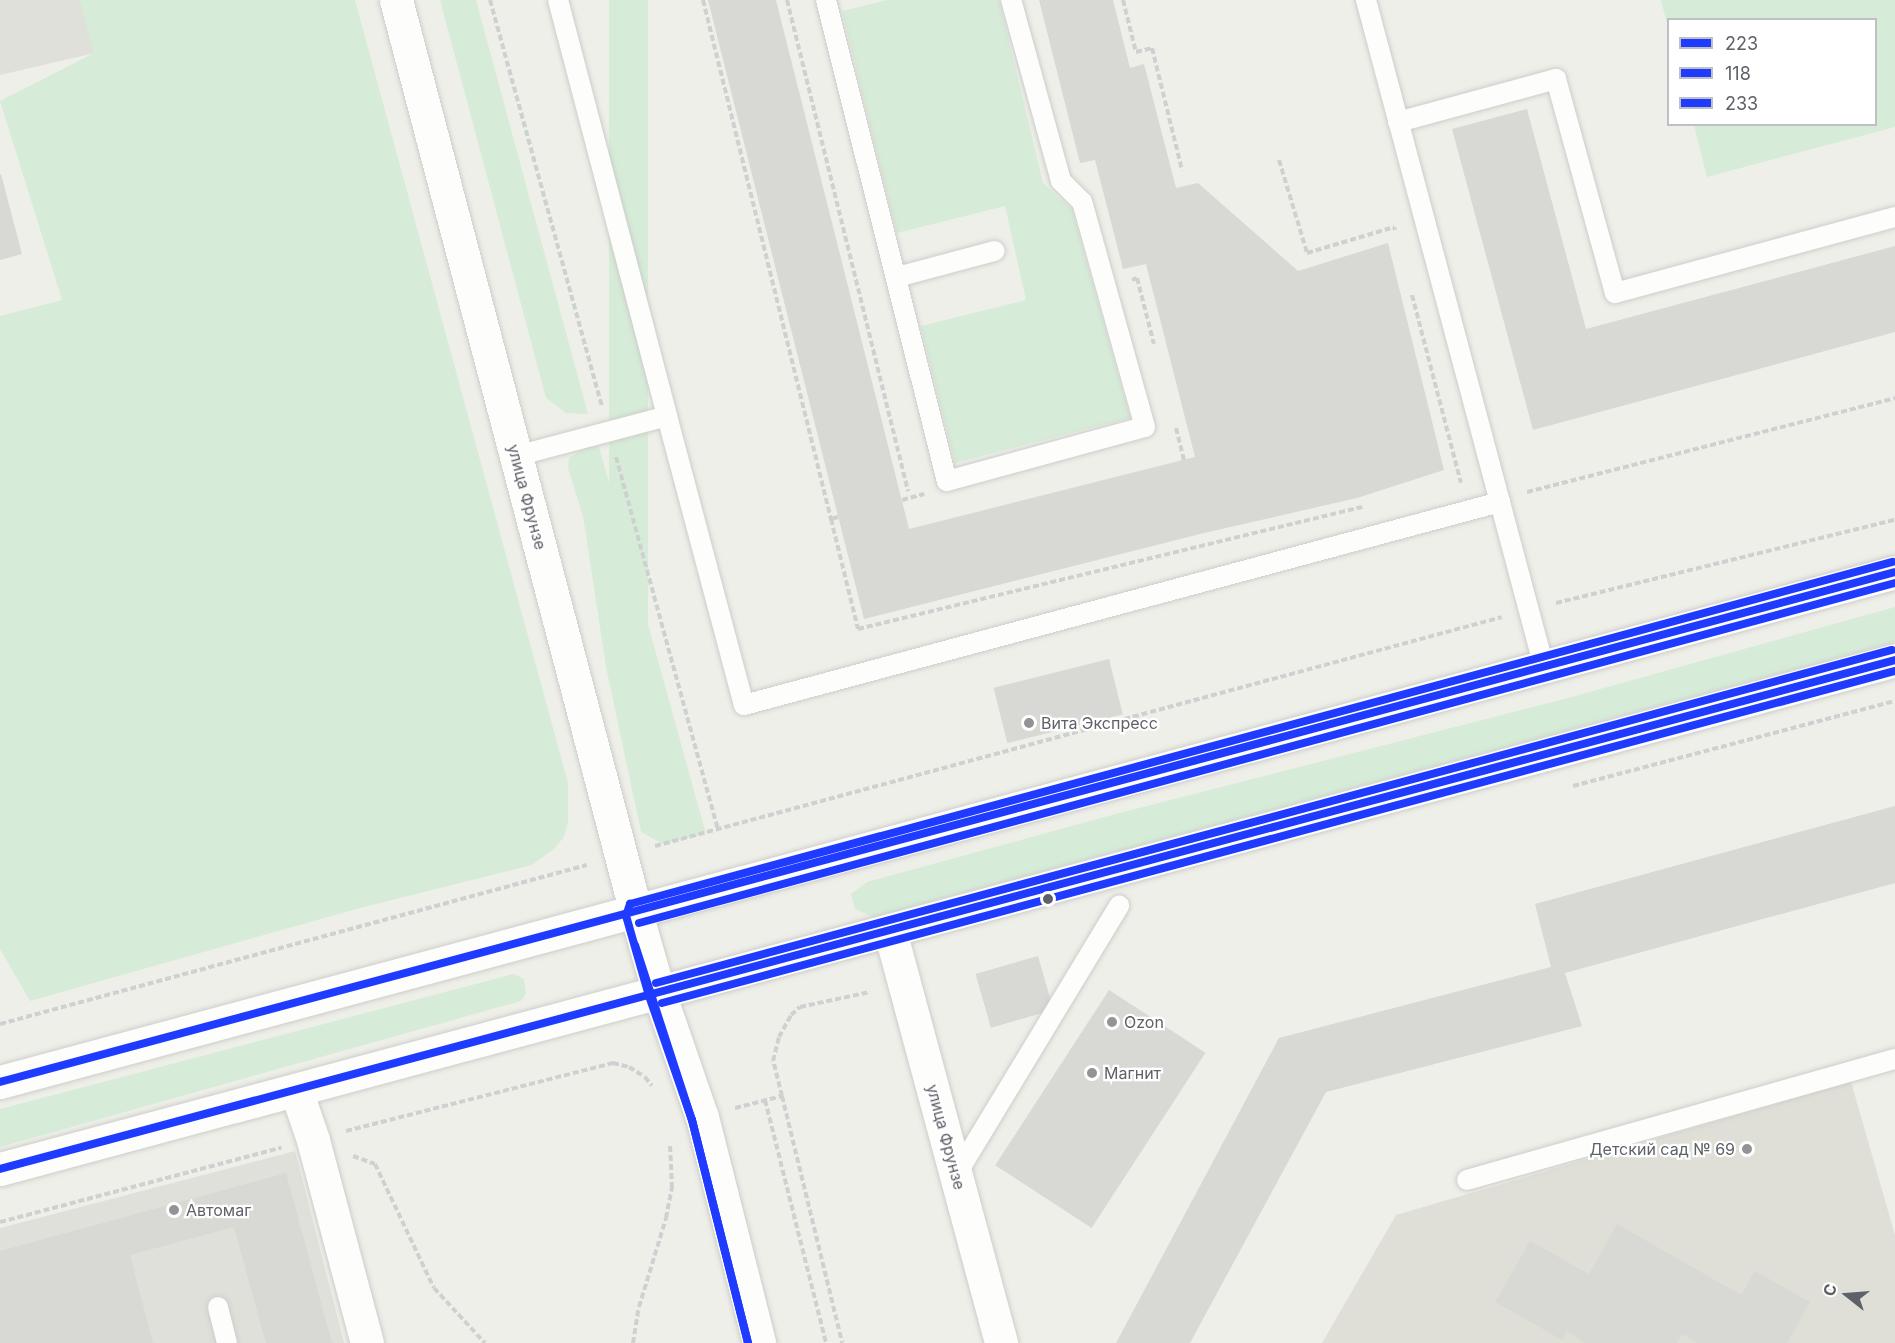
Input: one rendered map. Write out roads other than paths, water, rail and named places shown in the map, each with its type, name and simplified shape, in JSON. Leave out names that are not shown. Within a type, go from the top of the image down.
[{"type":"main road","name":"улица Фрунзе","points":[[396,0],[636,913],[659,993],[702,1117],[759,1343]]},
{"type":"main road","points":[[0,1082],[636,913],[1895,572]]},
{"type":"main road","points":[[0,1169],[1895,660]]},
{"type":"main road","name":"улица Фрунзе","points":[[890,931],[1001,1343]]},
{"type":"main road","points":[[296,1090],[313,1140],[367,1343]]},
{"type":"lane","points":[[558,0],[744,705],[1499,501]]},
{"type":"lane","points":[[831,1],[947,481],[1145,427],[1082,202],[1061,181],[1011,0]]},
{"type":"lane","points":[[1366,0],[1544,667]]},
{"type":"lane","points":[[1398,122],[1556,79],[1615,294],[1895,217]]},
{"type":"lane","points":[[897,277],[995,251]]},
{"type":"lane","points":[[516,456],[667,416]]},
{"type":"lane","points":[[956,1175],[1119,906]]},
{"type":"lane","points":[[1467,1180],[1895,1059]]},
{"type":"lane","points":[[218,1307],[227,1343]]},
{"type":"place","name":"Вита Экспресс","points":[[1029,723]]},
{"type":"place","name":"Ozon","points":[[1112,1022]]},
{"type":"place","name":"Магнит","points":[[1092,1073]]},
{"type":"place","name":"Детский сад № 69","points":[[1747,1149]]},
{"type":"place","name":"Автомаг","points":[[174,1210]]}]
